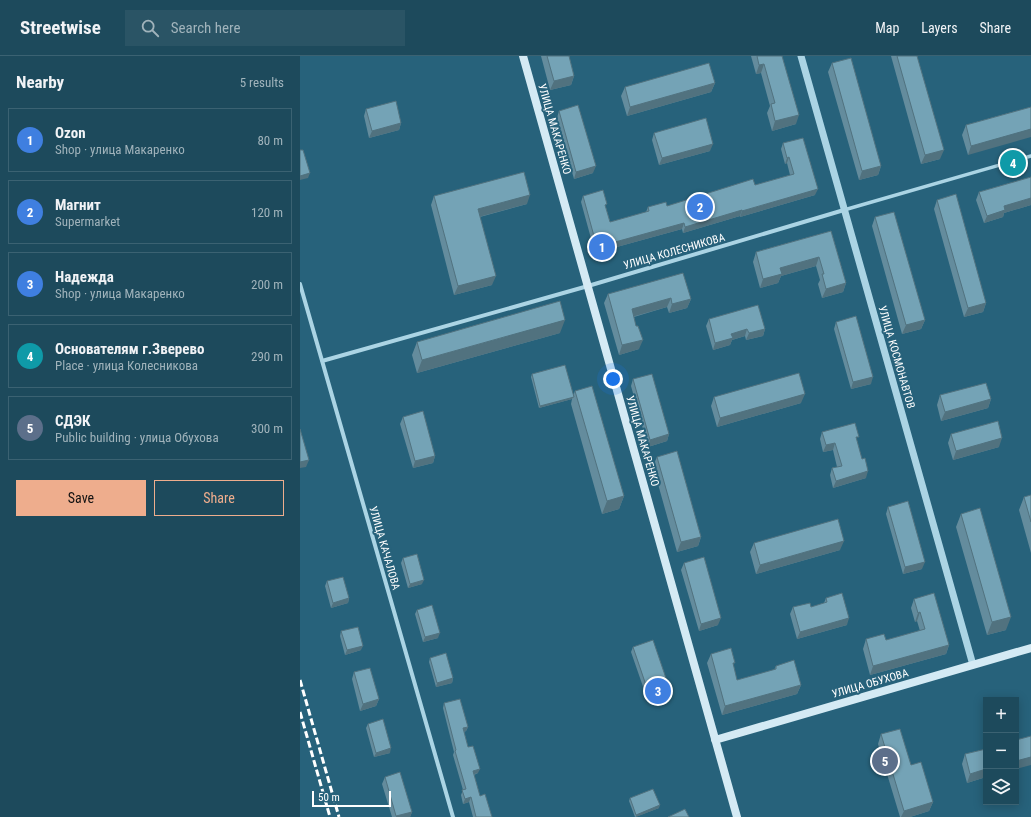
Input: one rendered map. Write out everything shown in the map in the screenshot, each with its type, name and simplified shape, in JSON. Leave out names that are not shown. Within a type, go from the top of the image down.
[{"type":"main road","name":"УЛИЦА МАКАРЕНКО","points":[[524,56],[737,817]]},
{"type":"main road","name":"УЛИЦА ОБУХОВА","points":[[715,740],[1031,648]]},
{"type":"street","name":"УЛИЦА КОСМОНАВТОВ","points":[[801,56],[973,665]]},
{"type":"street","name":"УЛИЦА КОЛЕСНИКОВА","points":[[322,361],[588,286],[1031,156]]},
{"type":"street","name":"УЛИЦА КАЧАЛОВА","points":[[300,284],[453,817]]},
{"type":"building","points":[[547,56],[569,56],[574,76],[554,81]]},
{"type":"building","points":[[757,56],[782,56],[799,115],[775,121],[771,104],[775,103],[764,64],[759,65]]},
{"type":"building","points":[[897,56],[917,56],[944,150],[925,155]]},
{"type":"building","points":[[851,58],[881,166],[862,171],[832,63]]},
{"type":"building","points":[[709,63],[715,83],[630,107],[625,87]]},
{"type":"building","points":[[396,101],[401,123],[372,131],[366,109]]},
{"type":"building","points":[[578,105],[596,166],[576,172],[559,111]]},
{"type":"building","points":[[1031,107],[1031,129],[971,146],[966,125]]},
{"type":"building","points":[[706,118],[713,144],[662,158],[654,133]]},
{"type":"building","points":[[803,138],[818,189],[685,227],[684,223],[597,247],[583,196],[603,190],[607,204],[605,205],[610,222],[649,211],[648,207],[666,202],[667,206],[753,179],[755,185],[794,174],[789,157],[787,158],[783,143]]},
{"type":"building","points":[[300,150],[303,150],[310,173],[300,176]]},
{"type":"building","points":[[524,172],[530,195],[478,209],[496,276],[458,286],[434,196]]},
{"type":"building","points":[[1031,177],[1031,198],[1004,206],[1005,210],[987,216],[979,192]]},
{"type":"building","points":[[956,194],[986,303],[968,308],[937,200]]},
{"type":"building","points":[[894,212],[925,320],[906,325],[875,217]]},
{"type":"building","points":[[831,231],[846,283],[826,289],[822,274],[824,274],[819,257],[780,268],[782,274],[763,279],[756,252]]},
{"type":"building","points":[[683,273],[691,299],[672,304],[671,298],[632,309],[636,326],[638,326],[643,340],[622,345],[608,294]]},
{"type":"building","points":[[560,301],[565,320],[422,360],[417,342]]},
{"type":"building","points":[[758,305],[765,329],[749,333],[747,329],[731,334],[733,338],[715,343],[709,319]]},
{"type":"building","points":[[856,316],[873,377],[853,382],[836,322]]},
{"type":"building","points":[[565,365],[574,397],[540,406],[532,374]]},
{"type":"building","points":[[799,373],[805,394],[720,418],[714,397]]},
{"type":"building","points":[[652,374],[669,434],[650,440],[633,379]]},
{"type":"building","points":[[986,383],[991,399],[945,412],[940,395]]},
{"type":"building","points":[[592,386],[624,496],[607,501],[575,391]]},
{"type":"building","points":[[423,411],[435,456],[415,461],[403,417]]},
{"type":"building","points":[[998,421],[1002,438],[956,451],[951,434]]},
{"type":"building","points":[[855,423],[859,437],[856,437],[862,459],[865,458],[868,471],[836,481],[832,468],[842,466],[835,443],[826,445],[822,432]]},
{"type":"building","points":[[300,429],[309,460],[300,462]]},
{"type":"building","points":[[677,451],[701,537],[681,542],[657,457]]},
{"type":"building","points":[[1031,495],[1031,522],[1024,497]]},
{"type":"building","points":[[908,501],[925,562],[905,567],[888,507]]},
{"type":"building","points":[[980,508],[1011,617],[992,622],[961,514]]},
{"type":"building","points":[[838,519],[844,541],[760,565],[754,543]]},
{"type":"building","points":[[417,554],[424,580],[410,584],[403,558]]},
{"type":"building","points":[[704,557],[721,618],[701,624],[684,563]]},
{"type":"building","points":[[343,577],[349,598],[333,603],[327,581]]},
{"type":"building","points":[[842,593],[849,618],[800,632],[793,607],[810,603],[811,607],[827,602],[826,598]]},
{"type":"building","points":[[934,593],[949,645],[873,666],[866,639],[884,634],[886,640],[925,629],[914,599]]},
{"type":"building","points":[[432,605],[440,633],[425,637],[417,610]]},
{"type":"building","points":[[358,627],[363,646],[347,650],[341,631]]},
{"type":"building","points":[[653,640],[670,690],[650,697],[633,647]]},
{"type":"building","points":[[731,648],[737,680],[776,669],[776,666],[794,660],[801,685],[725,706],[711,654]]},
{"type":"building","points":[[446,653],[453,678],[437,683],[430,658]]},
{"type":"building","points":[[370,668],[379,699],[363,704],[354,672]]},
{"type":"building","points":[[460,699],[468,727],[463,728],[468,747],[473,746],[480,769],[473,771],[480,796],[485,794],[492,817],[476,817],[471,797],[465,799],[462,790],[466,789],[455,751],[444,703]]},
{"type":"building","points":[[383,719],[391,748],[376,753],[368,724]]},
{"type":"building","points":[[900,729],[911,765],[921,762],[933,802],[904,811],[881,734]]},
{"type":"building","points":[[1031,736],[1031,757],[1019,760],[1019,739]]},
{"type":"building","points":[[983,750],[983,770],[970,774],[965,754]]},
{"type":"building","points":[[400,772],[412,812],[396,816],[385,777]]},
{"type":"building","points":[[653,789],[660,805],[636,815],[630,798]]},
{"type":"building","points":[[685,809],[689,817],[668,817]]},
{"type":"railway","points":[[300,680],[339,817]]},
{"type":"railway","points":[[300,712],[330,817]]},
{"type":"place","name":"Основателям г.Зверево","points":[[1013,163]]},
{"type":"place","name":"Магнит","points":[[700,207]]},
{"type":"place","name":"Ozon","points":[[602,247]]},
{"type":"place","name":"Надежда","points":[[658,691]]},
{"type":"place","name":"СДЭК","points":[[885,761]]}]
